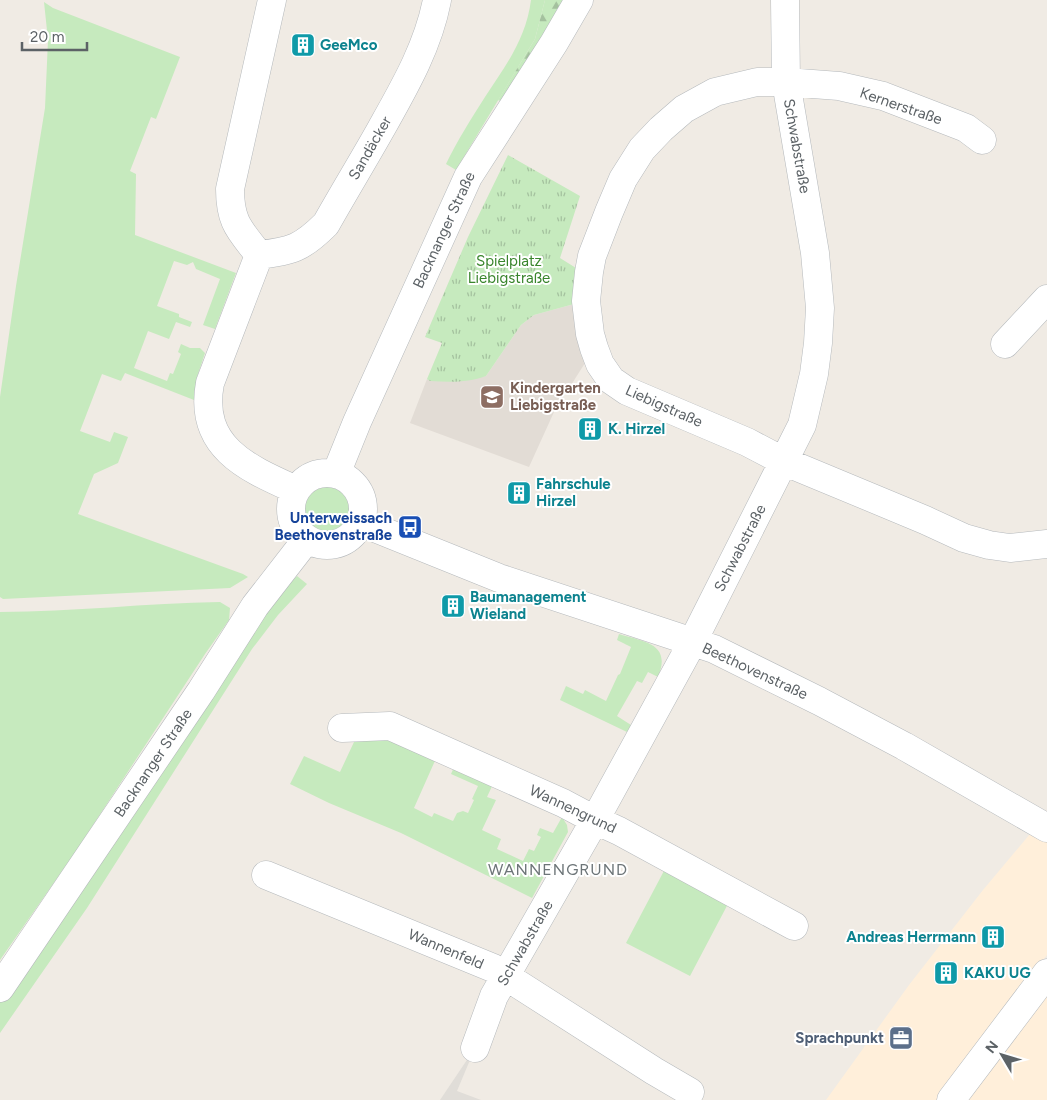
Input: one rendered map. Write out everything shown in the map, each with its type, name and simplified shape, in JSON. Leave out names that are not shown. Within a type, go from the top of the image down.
[{"type":"street","points":[[272,0],[230,189],[230,207],[236,225],[260,256],[210,384],[207,409],[215,433],[234,456],[264,475],[296,490]]},
{"type":"street","name":"Sandäcker","points":[[260,256],[286,252],[296,248],[310,241],[326,224],[408,81],[421,54],[437,0]]},
{"type":"street","name":"Backnanger Straße","points":[[336,474],[365,404],[468,177],[554,44],[579,0]]},
{"type":"street","name":"Schwabstraße","points":[[474,1048],[494,996],[595,820],[692,643],[802,425],[814,374],[820,308],[815,253],[786,82],[785,0]]},
{"type":"street","name":"Liebigstraße","points":[[786,82],[757,82],[715,92],[684,109],[642,149],[623,179],[592,256],[586,301],[590,334],[600,364],[611,380],[627,391],[747,442],[783,461],[964,538],[989,546],[1010,548],[1047,544]]},
{"type":"street","name":"Kernerstraße","points":[[786,82],[839,86],[883,96],[966,128],[982,140]]},
{"type":"street","points":[[1005,344],[1047,299]]},
{"type":"street","points":[[318,474],[336,474],[350,481],[359,493],[363,508],[360,522],[351,536],[337,544],[318,544],[307,539],[295,526],[291,508],[296,490],[309,478],[318,474]]},
{"type":"street","name":"Beethovenstraße","points":[[360,522],[499,578],[714,649],[819,701],[972,784],[1047,828]]},
{"type":"street","name":"Backnanger Straße","points":[[0,988],[190,708],[255,606],[307,539]]},
{"type":"street","name":"Wannengrund","points":[[342,728],[390,726],[563,803],[619,831],[794,926]]},
{"type":"street","name":"Wannenfeld","points":[[266,875],[472,958],[506,977],[690,1092]]},
{"type":"street","points":[[951,1100],[1047,973]]},
{"type":"shaded area","name":"Kindergarten Liebigstraße","points":[[574,304],[585,363],[554,412],[529,467],[410,423],[427,379],[430,381],[486,376],[521,325],[534,315]]},
{"type":"shaded area","points":[[1035,828],[1047,836],[1047,955],[981,1037],[937,1100],[826,1100],[909,985],[983,890]]},
{"type":"shaded area","points":[[1047,996],[1047,1100],[968,1100]]},
{"type":"shaded area","points":[[475,1048],[457,1091],[481,1100],[440,1100]]},
{"type":"green space","points":[[531,0],[545,0],[535,39],[456,170],[446,164],[464,130],[514,51],[525,27]]},
{"type":"green space","points":[[545,0],[566,0],[502,102],[498,100],[535,39]]},
{"type":"green space","points":[[44,2],[53,8],[180,57],[156,119],[151,117],[130,171],[136,174],[135,235],[236,273],[215,329],[203,325],[220,279],[196,269],[193,262],[187,265],[174,261],[157,306],[179,314],[179,317],[192,322],[190,327],[176,322],[169,339],[148,331],[134,368],[167,381],[170,373],[173,374],[181,354],[178,352],[181,344],[190,348],[200,348],[205,353],[197,377],[194,400],[125,373],[121,381],[102,374],[80,431],[110,442],[114,432],[128,437],[118,463],[94,474],[78,514],[248,577],[230,588],[3,599],[0,597],[0,397],[45,108],[48,40]]},
{"type":"green space","name":"Spielplatz Liebigstraße","points":[[508,155],[580,196],[560,258],[576,268],[574,304],[534,315],[521,325],[486,376],[465,381],[430,381],[427,379],[442,343],[425,337],[468,237]]},
{"type":"green space","points":[[331,487],[343,493],[348,500],[348,518],[343,525],[336,530],[323,531],[311,525],[306,518],[305,505],[311,493],[318,488]]},
{"type":"green space","points":[[297,576],[307,584],[278,615],[252,649],[87,908],[0,1033],[0,998],[261,613]]},
{"type":"green space","points":[[220,602],[230,608],[229,620],[76,851],[0,960],[0,612]]},
{"type":"green space","points":[[619,634],[646,642],[658,651],[661,657],[658,677],[648,672],[642,683],[637,681],[617,716],[631,725],[627,732],[560,700],[566,686],[583,694],[585,690],[606,701],[631,647],[617,640]]},
{"type":"green space","points":[[373,735],[438,754],[414,808],[432,817],[434,813],[453,821],[457,813],[463,811],[468,813],[474,800],[472,799],[478,786],[451,774],[455,765],[494,782],[487,797],[496,800],[482,830],[501,839],[497,849],[523,861],[529,849],[534,851],[541,837],[537,835],[540,828],[553,833],[562,817],[567,825],[568,832],[532,898],[401,833],[329,803],[290,784],[304,756],[340,772],[354,742]]},
{"type":"green space","points":[[666,867],[729,902],[690,976],[626,943]]},
{"type":"place","name":"GeeMco","points":[[303,45]]},
{"type":"place","name":"Kindergarten Liebigstraße","points":[[492,397]]},
{"type":"place","name":"K. Hirzel","points":[[590,429]]},
{"type":"place","name":"Fahrschule Hirzel","points":[[519,493]]},
{"type":"place","name":"Unterweissach Beethovenstraße","points":[[410,527]]},
{"type":"place","name":"Baumanagement Wieland","points":[[453,606]]},
{"type":"place","name":"Andreas Herrmann","points":[[993,937]]},
{"type":"place","name":"KAKU UG","points":[[946,973]]},
{"type":"place","name":"Sprachpunkt","points":[[901,1038]]},
{"type":"district","name":"WANNENGRUND","points":[[558,869]]}]
